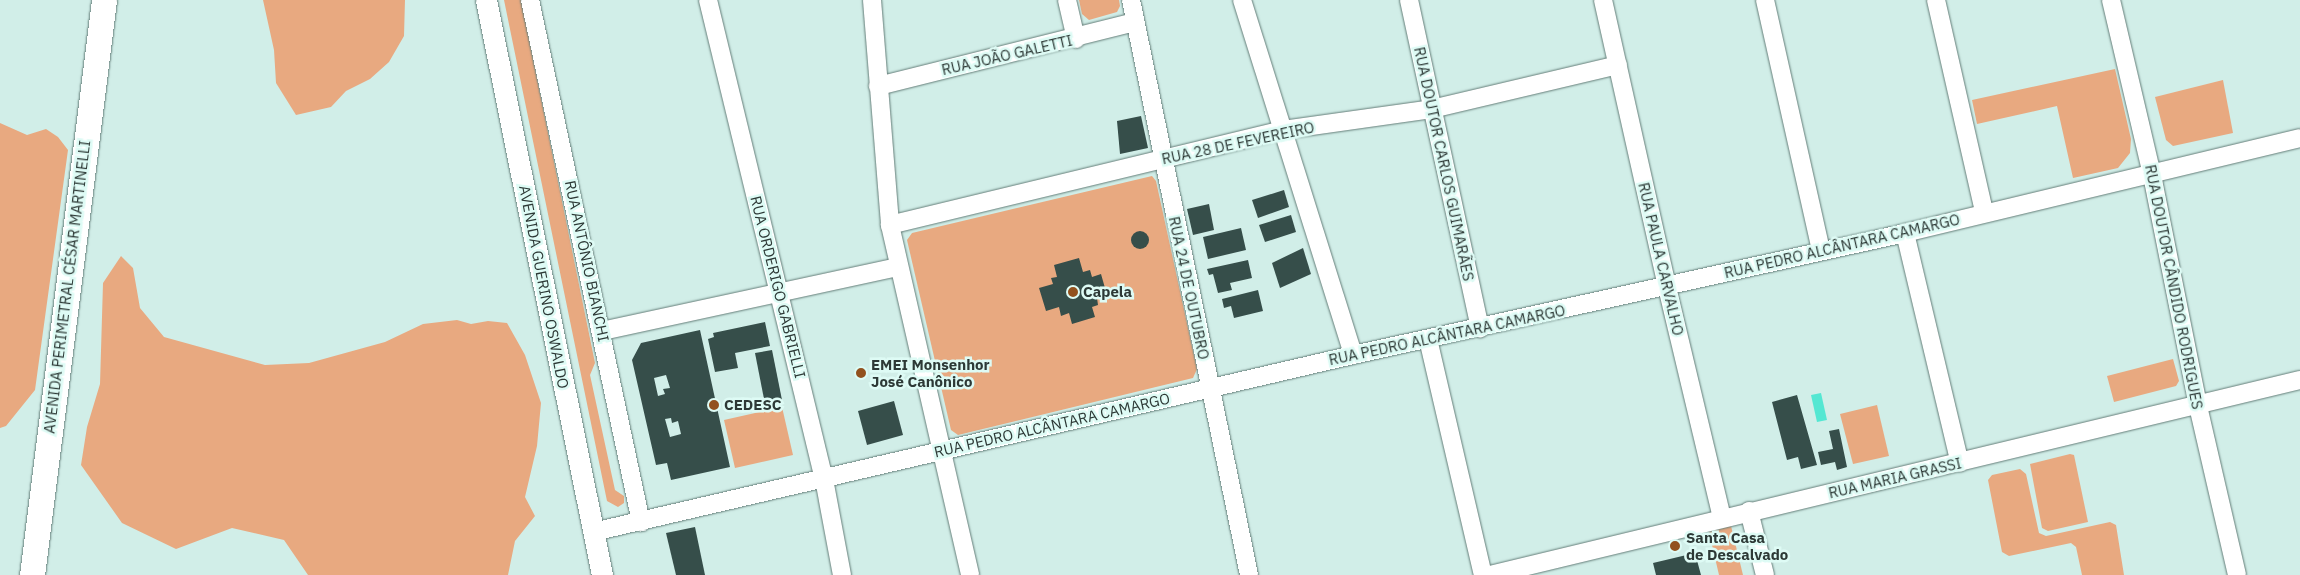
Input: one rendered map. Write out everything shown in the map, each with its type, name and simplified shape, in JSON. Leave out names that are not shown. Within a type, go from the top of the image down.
[{"type":"main road","name":"AVENIDA PERIMETRAL CÉSAR MARTINELLI","points":[[32,575],[104,0]]},
{"type":"street","name":"AVENIDA GUERINO OSWALDO","points":[[486,0],[602,575]]},
{"type":"street","name":"RUA ANTÔNIO BIANCHI","points":[[530,0],[641,522]]},
{"type":"street","name":"RUA ORDERIGO GABRIELLI","points":[[708,0],[824,479],[842,575]]},
{"type":"street","points":[[872,0],[890,225],[898,267],[970,575]]},
{"type":"street","points":[[1067,0],[1076,39]]},
{"type":"street","name":"RUA 24 DE OUTUBRO","points":[[1130,0],[1249,575]]},
{"type":"street","points":[[1242,0],[1353,355]]},
{"type":"street","name":"RUA DOUTOR CARLOS GUIMARÃES","points":[[1409,0],[1480,328]]},
{"type":"street","name":"RUA PAULA CARVALHO","points":[[1603,0],[1667,287],[1722,517]]},
{"type":"street","points":[[1765,0],[1821,250]]},
{"type":"street","points":[[1936,0],[1984,212]]},
{"type":"street","name":"RUA DOUTOR CÂNDIDO RODRIGUES","points":[[2111,0],[2152,175],[2198,406],[2237,575]]},
{"type":"street","name":"RUA JOÃO GALETTI","points":[[878,86],[1076,39],[1135,22]]},
{"type":"street","name":"RUA 28 DE FEVEREIRO","points":[[890,225],[1283,130],[1432,109],[1618,65]]},
{"type":"street","name":"RUA PEDRO ALCÂNTARA CAMARGO","points":[[593,532],[1353,355],[1667,287],[1821,250],[1905,233],[1984,212],[2152,175],[2300,138]]},
{"type":"street","points":[[1905,233],[1960,463]]},
{"type":"street","points":[[602,332],[898,267]]},
{"type":"street","points":[[1428,339],[1483,575]]},
{"type":"street","name":"RUA MARIA GRASSI","points":[[1490,575],[1722,517],[1960,463],[2300,380]]},
{"type":"street","points":[[1749,511],[1765,575]]},
{"type":"shaded area","points":[[263,0],[405,0],[404,36],[389,62],[370,79],[346,91],[331,107],[296,115],[276,83],[274,50]]},
{"type":"shaded area","points":[[504,0],[521,0],[595,363],[590,375],[615,490],[624,496],[624,503],[618,507],[607,501]]},
{"type":"shaded area","points":[[1079,0],[1119,0],[1120,6],[1117,12],[1089,20],[1082,14]]},
{"type":"shaded area","points":[[2115,69],[2131,139],[2130,153],[2118,168],[2073,178],[2057,106],[1977,124],[1972,100]]},
{"type":"shaded area","points":[[2223,80],[2233,133],[2173,146],[2166,140],[2155,97]]},
{"type":"shaded area","points":[[0,123],[27,135],[46,129],[58,137],[68,150],[35,390],[6,426],[0,428]]},
{"type":"shaded area","points":[[1152,176],[1156,181],[1197,369],[1193,378],[958,435],[951,430],[907,240],[912,233]]},
{"type":"shaded area","points":[[121,256],[133,268],[140,308],[164,337],[265,365],[309,363],[385,342],[423,324],[457,320],[471,324],[488,321],[507,323],[525,355],[541,403],[537,446],[525,497],[535,516],[515,541],[508,575],[308,575],[284,540],[232,528],[176,549],[122,523],[81,465],[87,427],[100,384],[103,283]]},
{"type":"shaded area","points":[[2173,359],[2179,381],[2176,386],[2114,402],[2107,376]]},
{"type":"shaded area","points":[[1821,393],[1827,420],[1817,422],[1811,395]]},
{"type":"shaded area","points":[[1877,405],[1889,456],[1853,464],[1840,414]]},
{"type":"shaded area","points":[[782,407],[793,455],[735,468],[724,420]]},
{"type":"shaded area","points":[[2070,454],[2074,455],[2088,522],[2048,531],[2042,528],[2030,464]]},
{"type":"shaded area","points":[[2020,469],[2026,474],[2039,533],[2046,536],[2110,522],[2116,525],[2124,575],[2082,575],[2076,547],[2071,543],[2009,556],[2002,552],[1988,480],[1992,475]]},
{"type":"shaded area","points":[[1731,526],[1743,575],[1719,575],[1709,532]]},
{"type":"building","points":[[1141,116],[1148,148],[1120,154],[1117,121]]},
{"type":"building","points":[[1284,190],[1289,207],[1258,218],[1252,200]]},
{"type":"building","points":[[1209,204],[1214,230],[1193,235],[1187,209]]},
{"type":"building","points":[[1291,215],[1296,232],[1265,242],[1259,225]]},
{"type":"building","points":[[1241,228],[1246,250],[1208,259],[1203,237]]},
{"type":"building","points":[[1140,231],[1146,234],[1149,240],[1146,246],[1140,249],[1134,246],[1131,240],[1134,234]]},
{"type":"building","points":[[1303,248],[1311,274],[1280,288],[1272,263]]},
{"type":"building","name":"Capela","points":[[1079,258],[1083,272],[1090,270],[1092,277],[1101,274],[1107,295],[1097,298],[1098,305],[1092,307],[1095,317],[1072,324],[1069,313],[1061,316],[1059,307],[1046,311],[1039,288],[1053,284],[1051,278],[1057,277],[1054,265]]},
{"type":"building","points":[[1248,260],[1252,278],[1230,283],[1232,290],[1218,293],[1213,274],[1209,275],[1207,269]]},
{"type":"building","points":[[1258,290],[1263,311],[1234,318],[1231,306],[1224,308],[1222,299]]},
{"type":"building","points":[[765,322],[770,346],[735,353],[738,368],[715,372],[708,339],[714,337],[713,333]]},
{"type":"building","points":[[700,330],[730,467],[671,480],[667,463],[656,465],[632,360],[641,343]],"holes":[[[666,375],[670,388],[663,389],[665,394],[658,396],[654,378]],[[671,418],[672,423],[678,421],[681,434],[670,437],[665,419]]]},
{"type":"building","points":[[772,350],[782,400],[765,404],[755,353]]},
{"type":"building","points":[[1797,395],[1817,465],[1801,469],[1798,457],[1787,460],[1772,402]]},
{"type":"building","points":[[894,401],[903,435],[867,445],[858,411]]},
{"type":"building","points":[[1839,429],[1847,467],[1837,470],[1835,462],[1821,465],[1818,452],[1833,449],[1829,431]]},
{"type":"building","points":[[695,527],[705,575],[676,575],[666,533]]},
{"type":"building","points":[[1695,553],[1701,575],[1656,575],[1653,563]]},
{"type":"place","name":"Capela","points":[[1073,292]]},
{"type":"place","name":"EMEI Monsenhor José Canônico","points":[[861,373]]},
{"type":"place","name":"CEDESC","points":[[714,405]]},
{"type":"place","name":"Santa Casa de Descalvado","points":[[1675,546]]}]
